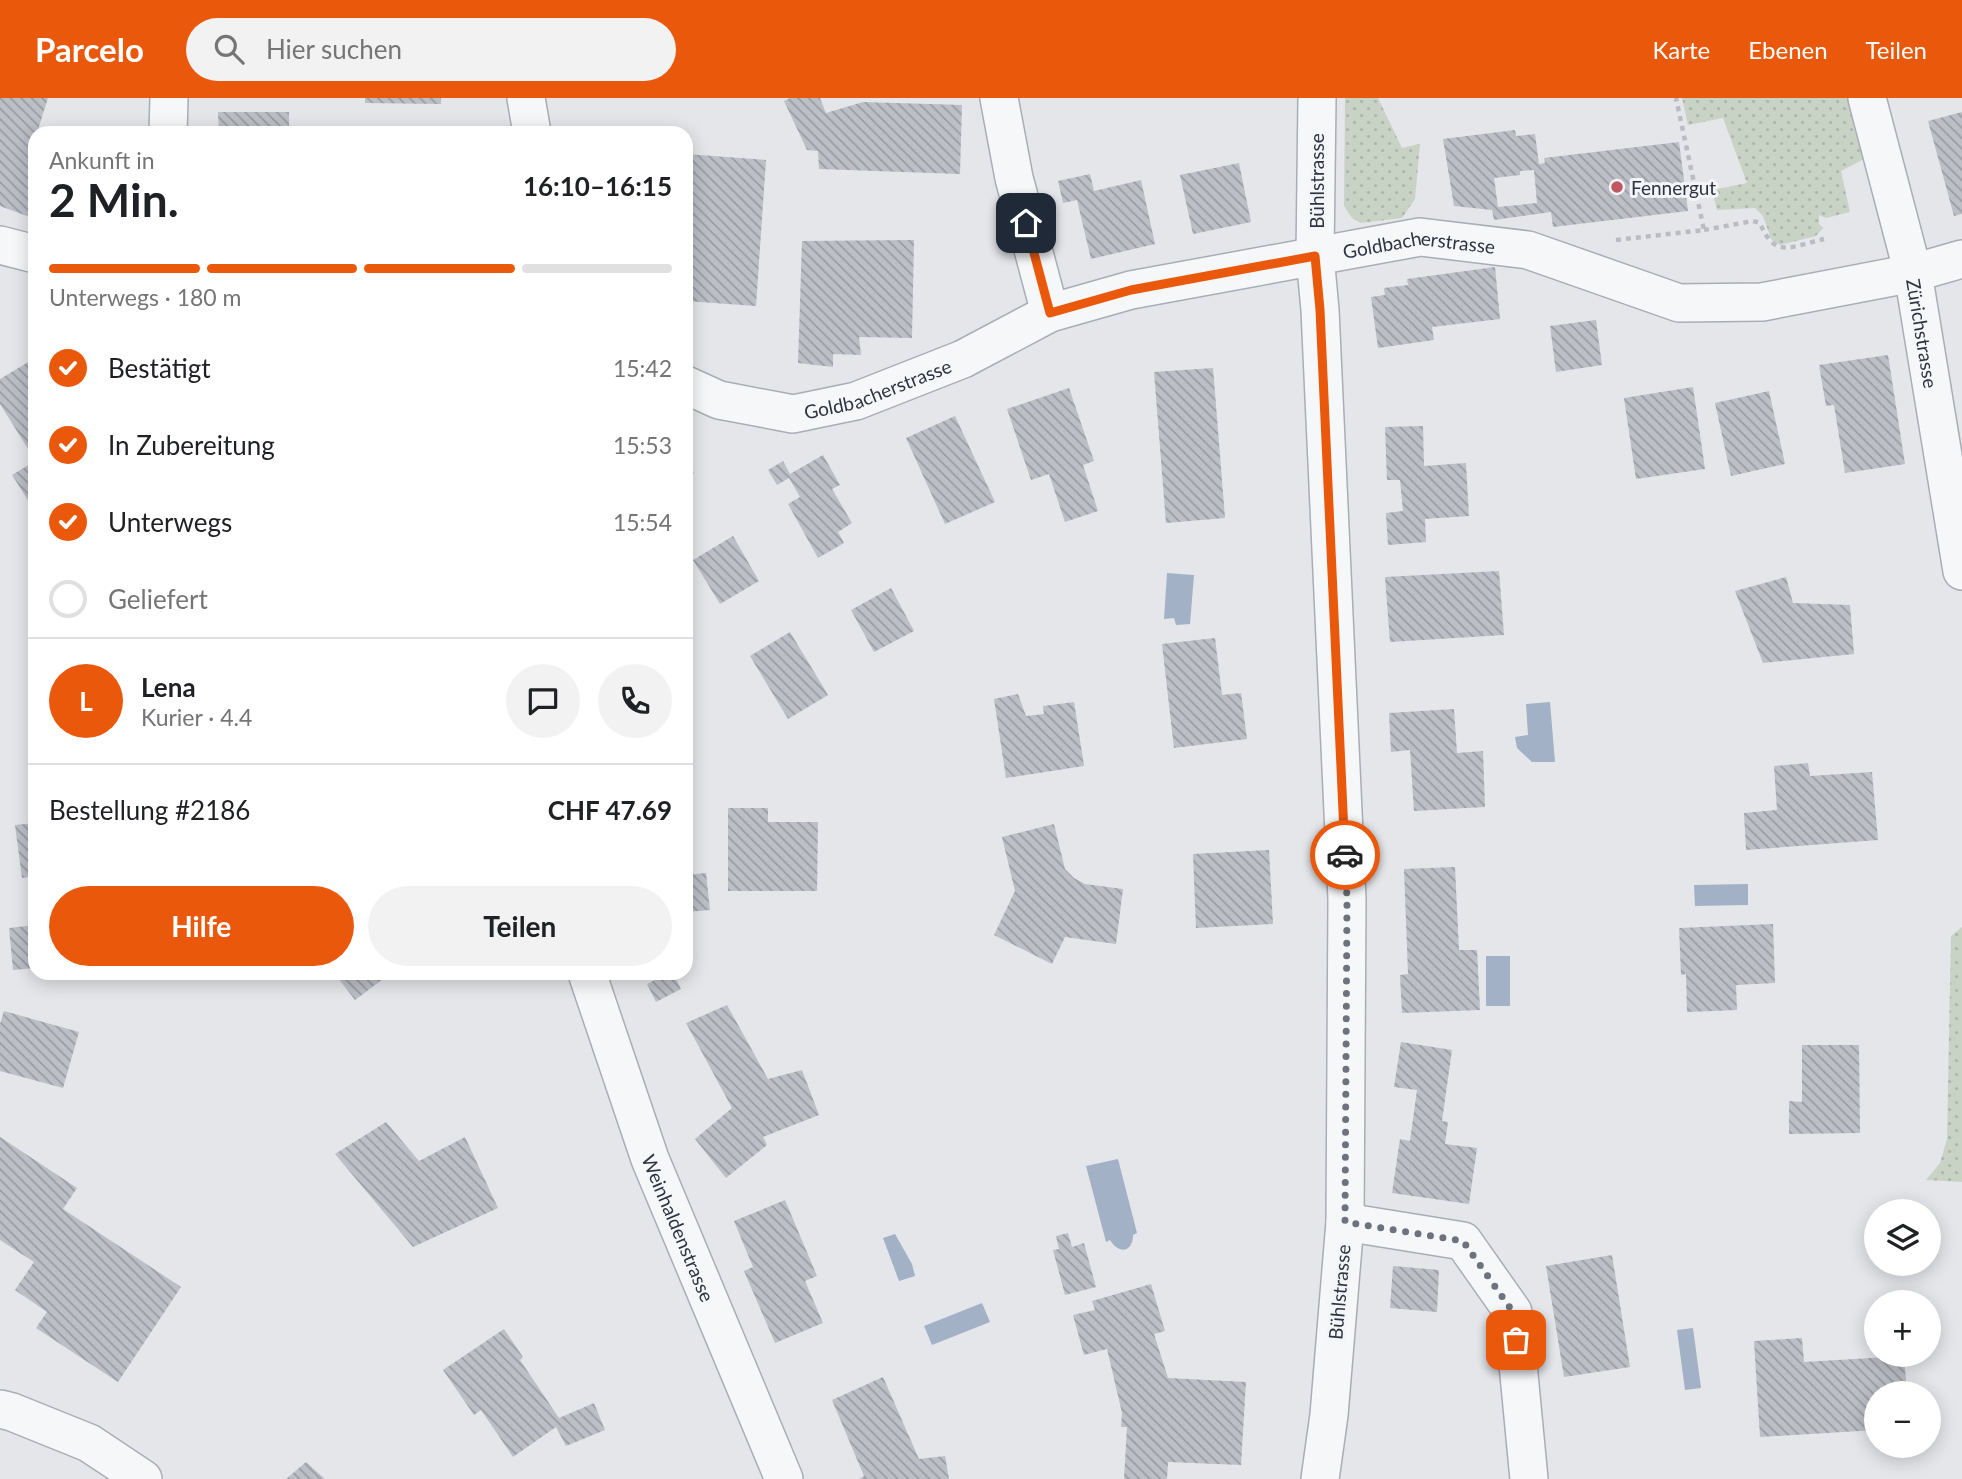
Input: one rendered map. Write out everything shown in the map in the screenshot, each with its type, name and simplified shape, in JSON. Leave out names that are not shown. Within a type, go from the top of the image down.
[{"type":"street","points":[[169,98],[169,126]]},
{"type":"street","points":[[526,98],[531,126]]},
{"type":"street","points":[[999,98],[1014,178],[1050,313]]},
{"type":"street","name":"Bühlstrasse","points":[[1317,98],[1315,256],[1320,310],[1347,899],[1345,1222],[1329,1416],[1320,1479]]},
{"type":"street","name":"Zürichstrasse","points":[[1867,98],[1913,273],[1962,571]]},
{"type":"street","name":"Goldbacherstrasse","points":[[693,388],[719,400],[793,415],[856,401],[963,359],[1050,313],[1131,290],[1420,237],[1528,250],[1679,303],[1762,302],[1913,273],[1962,259]]},
{"type":"street","points":[[0,245],[28,252]]},
{"type":"street","name":"Weinhaldenstrasse","points":[[589,980],[650,1159],[784,1479]]},
{"type":"street","points":[[1345,1222],[1463,1241],[1513,1312],[1529,1479]]},
{"type":"street","points":[[0,1409],[89,1443],[143,1479]]},
{"type":"path","points":[[1676,98],[1704,230]]},
{"type":"path","points":[[1609,241],[1754,221],[1760,223],[1766,237],[1773,244],[1782,248],[1824,239]]},
{"type":"shaded area","points":[[1345,98],[1378,98],[1402,148],[1420,144],[1415,199],[1402,218],[1361,223],[1352,218],[1344,206]]},
{"type":"shaded area","points":[[1682,98],[1851,98],[1870,156],[1841,171],[1850,212],[1826,218],[1819,215],[1819,224],[1823,228],[1816,236],[1780,245],[1771,239],[1763,216],[1755,208],[1717,210],[1712,190],[1747,183],[1723,118],[1688,125]]},
{"type":"shaded area","points":[[1962,927],[1962,1182],[1926,1180],[1940,1163],[1947,1139],[1951,936]]},
{"type":"water","points":[[1167,573],[1194,575],[1190,624],[1176,625],[1174,618],[1164,619]]},
{"type":"water","points":[[1550,702],[1555,762],[1532,762],[1517,748],[1515,737],[1528,735],[1526,704]]},
{"type":"water","points":[[1748,884],[1748,905],[1695,906],[1694,885]]},
{"type":"water","points":[[1486,956],[1510,956],[1510,1006],[1486,1006]]},
{"type":"water","points":[[1118,1159],[1137,1233],[1133,1235],[1131,1245],[1125,1250],[1117,1248],[1110,1240],[1106,1242],[1086,1166]]},
{"type":"water","points":[[895,1234],[912,1264],[915,1276],[899,1281],[883,1238]]},
{"type":"water","points":[[982,1303],[990,1322],[932,1345],[924,1326]]},
{"type":"water","points":[[1693,1328],[1701,1388],[1685,1390],[1677,1330]]},
{"type":"building","points":[[0,98],[48,98],[39,126],[28,126],[28,216],[0,206]]},
{"type":"building","points":[[365,98],[441,98],[441,104],[365,103]]},
{"type":"building","points":[[790,98],[820,98],[826,113],[863,102],[962,105],[960,174],[819,169],[818,151],[807,150],[784,101]]},
{"type":"building","points":[[218,112],[289,112],[289,126],[219,126]]},
{"type":"building","points":[[1962,112],[1962,214],[1954,216],[1928,121]]},
{"type":"building","name":"Fennergut","points":[[1515,130],[1516,136],[1535,134],[1539,164],[1545,163],[1544,158],[1679,142],[1688,211],[1553,227],[1551,212],[1494,220],[1492,210],[1454,206],[1443,139]],"holes":[[[1534,170],[1537,203],[1498,207],[1494,178],[1520,175],[1520,171]]]},
{"type":"building","points":[[693,155],[766,160],[756,306],[693,302]]},
{"type":"building","points":[[1239,163],[1251,222],[1193,234],[1180,175]]},
{"type":"building","points":[[1090,174],[1094,191],[1141,180],[1155,244],[1091,259],[1077,200],[1063,203],[1058,181]]},
{"type":"building","points":[[914,240],[912,338],[859,337],[861,355],[833,354],[833,367],[798,363],[802,241]]},
{"type":"building","points":[[1495,267],[1500,319],[1432,327],[1434,340],[1378,348],[1371,297],[1385,295],[1384,288],[1408,285],[1407,279]]},
{"type":"building","points":[[1596,320],[1602,365],[1556,372],[1550,326]]},
{"type":"building","points":[[1888,355],[1905,464],[1845,473],[1834,405],[1826,406],[1819,365]]},
{"type":"building","points":[[28,362],[28,449],[0,404],[0,379]]},
{"type":"building","points":[[1213,368],[1225,518],[1166,523],[1154,372]]},
{"type":"building","points":[[1693,387],[1705,469],[1636,479],[1624,398]]},
{"type":"building","points":[[1069,388],[1094,461],[1083,465],[1098,511],[1065,522],[1049,474],[1031,480],[1007,409]]},
{"type":"building","points":[[1769,391],[1785,464],[1731,476],[1715,403]]},
{"type":"building","points":[[955,416],[995,502],[945,524],[906,438]]},
{"type":"building","points":[[1423,426],[1424,466],[1466,463],[1469,516],[1425,519],[1426,542],[1388,545],[1386,513],[1403,511],[1400,480],[1387,480],[1385,427]]},
{"type":"building","points":[[823,455],[840,485],[832,489],[852,523],[838,532],[844,543],[818,558],[788,504],[800,497],[789,478],[777,485],[768,470],[783,461],[790,474]]},
{"type":"building","points":[[28,465],[28,500],[12,475]]},
{"type":"building","points":[[733,536],[759,581],[720,604],[693,560]]},
{"type":"building","points":[[1499,571],[1504,635],[1390,642],[1385,577]]},
{"type":"building","points":[[1786,577],[1793,603],[1850,605],[1854,654],[1763,663],[1735,591]]},
{"type":"building","points":[[891,588],[914,631],[874,652],[851,610]]},
{"type":"building","points":[[790,632],[828,695],[788,719],[750,656]]},
{"type":"building","points":[[1215,638],[1222,695],[1241,693],[1247,739],[1174,748],[1162,644]]},
{"type":"building","points":[[1018,694],[1026,716],[1044,714],[1043,706],[1074,702],[1084,766],[1006,778],[994,699]]},
{"type":"building","points":[[1454,709],[1457,753],[1483,751],[1485,807],[1414,811],[1410,750],[1391,752],[1389,713]]},
{"type":"building","points":[[1808,763],[1810,776],[1872,772],[1878,840],[1746,850],[1744,813],[1777,810],[1774,766]]},
{"type":"building","points":[[728,808],[768,808],[768,822],[818,822],[817,891],[728,891]]},
{"type":"building","points":[[28,824],[28,877],[22,878],[15,825]]},
{"type":"building","points":[[1054,824],[1065,869],[1074,878],[1085,884],[1123,889],[1116,944],[1065,937],[1052,964],[994,935],[1015,891],[1002,837]]},
{"type":"building","points":[[1269,850],[1273,924],[1196,928],[1193,854]]},
{"type":"building","points":[[1455,867],[1459,950],[1477,950],[1480,1010],[1402,1013],[1400,975],[1408,974],[1404,869]]},
{"type":"building","points":[[706,873],[710,910],[693,911],[693,874]]},
{"type":"building","points":[[1773,924],[1775,983],[1736,985],[1737,1010],[1687,1012],[1686,974],[1681,975],[1679,928]]},
{"type":"building","points":[[28,926],[28,969],[13,970],[9,928]]},
{"type":"building","points":[[339,980],[382,980],[355,1000]]},
{"type":"building","points":[[655,980],[676,980],[681,989],[656,1002],[647,984]]},
{"type":"building","points":[[727,1005],[768,1079],[802,1070],[819,1115],[763,1137],[767,1145],[726,1178],[695,1139],[732,1108],[686,1023]]},
{"type":"building","points":[[4,1011],[79,1032],[63,1088],[0,1071],[0,1024]]},
{"type":"building","points":[[1401,1042],[1452,1050],[1442,1121],[1448,1122],[1445,1144],[1477,1148],[1469,1204],[1392,1193],[1400,1139],[1410,1141],[1417,1090],[1394,1087]]},
{"type":"building","points":[[1802,1045],[1859,1045],[1860,1133],[1789,1134],[1789,1101],[1802,1102]]},
{"type":"building","points":[[386,1122],[419,1161],[465,1137],[498,1208],[413,1247],[335,1154]]},
{"type":"building","points":[[0,1137],[77,1188],[63,1209],[181,1287],[118,1382],[36,1328],[47,1312],[15,1290],[34,1262],[0,1240]]},
{"type":"building","points":[[785,1200],[817,1276],[805,1281],[823,1323],[775,1343],[744,1271],[753,1267],[734,1221]]},
{"type":"building","points":[[1068,1233],[1072,1247],[1084,1243],[1096,1287],[1065,1295],[1053,1250],[1059,1249],[1056,1236]]},
{"type":"building","points":[[1612,1255],[1630,1367],[1564,1377],[1546,1266]]},
{"type":"building","points":[[1393,1266],[1439,1270],[1437,1312],[1390,1308]]},
{"type":"building","points":[[1151,1284],[1165,1331],[1154,1334],[1168,1378],[1246,1382],[1241,1465],[1168,1462],[1167,1479],[1124,1479],[1127,1427],[1121,1427],[1122,1413],[1107,1349],[1084,1355],[1073,1315],[1095,1310],[1092,1301]]},
{"type":"building","points":[[504,1329],[523,1357],[520,1360],[559,1418],[594,1403],[605,1430],[566,1446],[556,1427],[513,1457],[481,1410],[474,1415],[443,1370]]},
{"type":"building","points":[[1802,1338],[1804,1362],[1864,1358],[1864,1367],[1905,1367],[1906,1381],[1864,1381],[1864,1431],[1760,1437],[1754,1341]]},
{"type":"building","points":[[883,1377],[919,1459],[945,1456],[949,1479],[859,1479],[864,1476],[832,1400]]},
{"type":"building","points":[[306,1462],[325,1479],[286,1479]]},
{"type":"way so far","points":[[1345,855],[1345,1222],[1463,1241],[1513,1312],[1516,1340]]},
{"type":"place","name":"Fennergut","points":[[1617,187]]},
{"type":"route","points":[[1026,223],[1050,313],[1131,290],[1315,256],[1320,310],[1345,855]]}]
